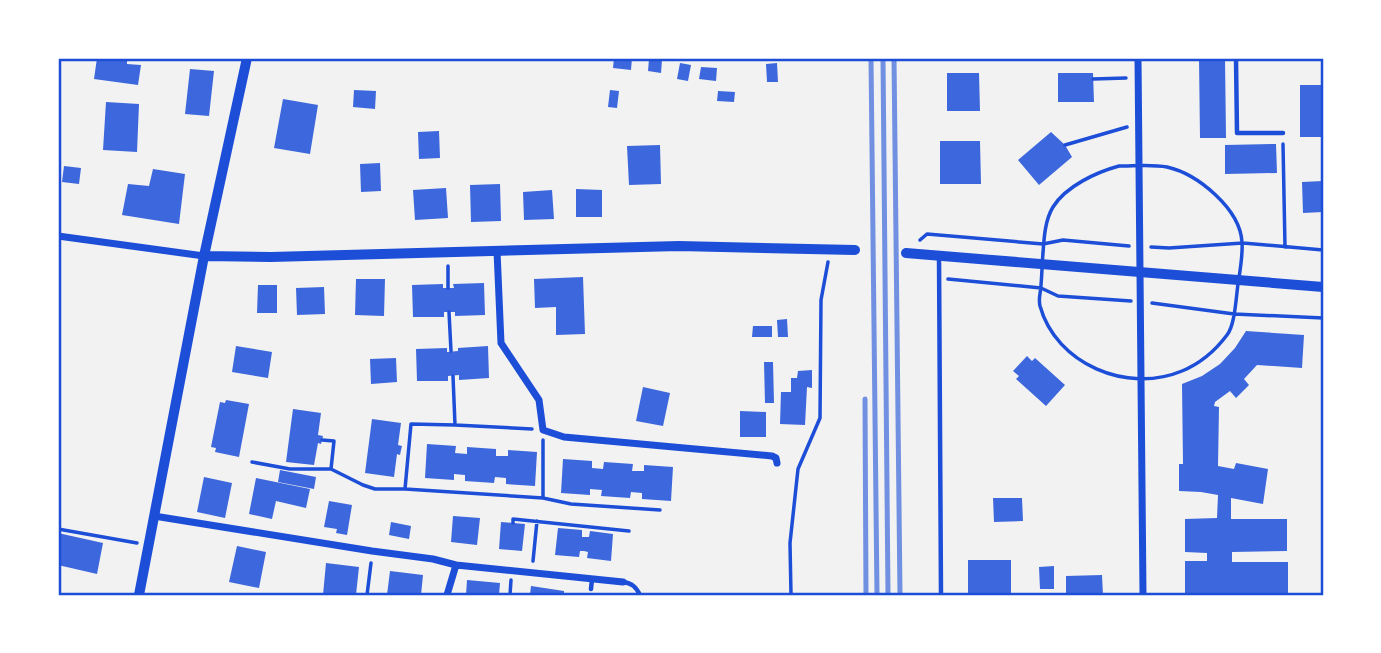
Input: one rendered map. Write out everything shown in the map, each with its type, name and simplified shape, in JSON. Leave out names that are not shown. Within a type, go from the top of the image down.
[{"type":"street","points":[[139,595],[204,256],[247,58]]},
{"type":"street","points":[[1139,58],[1143,595]]},
{"type":"street","points":[[58,236],[204,256],[271,257],[680,246],[855,250]]},
{"type":"street","points":[[497,251],[501,343],[539,400],[544,430],[564,437],[772,456],[777,463]]},
{"type":"street","points":[[906,253],[1323,288]]},
{"type":"street","points":[[154,516],[433,559],[456,565],[623,582]]},
{"type":"street","points":[[447,595],[456,565]]},
{"type":"lane","points":[[1236,58],[1237,133],[1283,133]]},
{"type":"lane","points":[[939,256],[941,595]]},
{"type":"lane","points":[[591,589],[592,578]]},
{"type":"lane","points":[[623,582],[635,586],[640,595]]},
{"type":"path","points":[[1093,79],[1139,78]]},
{"type":"path","points":[[1065,145],[1139,123]]},
{"type":"path","points":[[1283,133],[1284,247]]},
{"type":"path","points":[[927,234],[1043,244],[1063,240],[1108,244]]},
{"type":"path","points":[[1170,248],[1242,243],[1323,250]]},
{"type":"path","points":[[791,595],[790,542],[798,469],[820,418],[821,300],[829,249]]},
{"type":"path","points":[[447,253],[448,288]]},
{"type":"path","points":[[938,278],[1041,288],[1058,296],[1114,299]]},
{"type":"path","points":[[1169,305],[1234,314],[1323,318]]},
{"type":"path","points":[[449,312],[451,351]]},
{"type":"path","points":[[453,376],[455,425]]},
{"type":"path","points":[[405,489],[411,424],[544,430],[543,498]]},
{"type":"path","points":[[322,440],[334,442],[331,469]]},
{"type":"path","points":[[401,450],[409,451]]},
{"type":"path","points":[[252,462],[290,469],[331,469],[375,489],[543,498],[571,504],[660,510]]},
{"type":"path","points":[[513,523],[513,519],[602,531],[629,531]]},
{"type":"path","points":[[532,573],[537,522]]},
{"type":"path","points":[[58,529],[127,541]]},
{"type":"path","points":[[367,595],[372,551]]},
{"type":"building","points":[[97,58],[127,58],[127,64],[141,65],[138,85],[94,79]]},
{"type":"building","points":[[614,58],[632,58],[631,70],[613,68]]},
{"type":"building","points":[[1199,58],[1225,58],[1226,138],[1200,138]]},
{"type":"building","points":[[649,59],[662,60],[661,73],[648,71]]},
{"type":"building","points":[[680,63],[691,65],[688,81],[677,79]]},
{"type":"building","points":[[777,63],[778,82],[767,82],[766,64]]},
{"type":"building","points":[[701,67],[717,68],[716,81],[699,79]]},
{"type":"building","points":[[190,69],[214,71],[209,116],[185,114]]},
{"type":"building","points":[[947,73],[979,73],[980,111],[947,111]]},
{"type":"building","points":[[1058,73],[1093,73],[1094,102],[1058,102]]},
{"type":"building","points":[[1300,85],[1323,85],[1323,137],[1300,137]]},
{"type":"building","points":[[354,90],[376,91],[375,109],[353,107]]},
{"type":"building","points":[[610,90],[619,91],[617,108],[608,107]]},
{"type":"building","points":[[718,91],[735,92],[734,102],[717,101]]},
{"type":"building","points":[[283,99],[318,105],[310,154],[274,148]]},
{"type":"building","points":[[106,102],[139,104],[137,152],[103,150]]},
{"type":"building","points":[[439,131],[440,158],[419,159],[418,132]]},
{"type":"building","points":[[1051,132],[1065,145],[1072,157],[1039,185],[1018,160]]},
{"type":"building","points":[[940,141],[980,141],[981,184],[940,184]]},
{"type":"building","points":[[1276,144],[1277,173],[1225,174],[1225,145]]},
{"type":"building","points":[[660,145],[661,184],[629,185],[627,146]]},
{"type":"building","points":[[380,163],[381,191],[361,192],[360,164]]},
{"type":"building","points":[[64,166],[81,168],[79,184],[62,182]]},
{"type":"building","points":[[153,169],[185,174],[179,224],[122,215],[128,184],[149,186]]},
{"type":"building","points":[[1323,181],[1323,212],[1303,213],[1302,182]]},
{"type":"building","points":[[500,184],[501,221],[471,222],[470,185]]},
{"type":"building","points":[[446,188],[448,218],[415,220],[413,190]]},
{"type":"building","points":[[576,189],[602,190],[602,217],[576,217]]},
{"type":"building","points":[[552,190],[554,219],[524,220],[523,192]]},
{"type":"building","points":[[583,277],[585,334],[556,335],[556,307],[535,308],[534,279]]},
{"type":"building","points":[[356,279],[385,279],[384,316],[355,315]]},
{"type":"building","points":[[484,283],[485,315],[455,316],[455,312],[444,312],[444,317],[413,317],[412,285],[443,284],[443,288],[454,288],[453,284]]},
{"type":"building","points":[[258,285],[277,285],[277,313],[257,313]]},
{"type":"building","points":[[324,287],[325,314],[297,315],[296,288]]},
{"type":"building","points":[[787,319],[788,337],[778,337],[777,320]]},
{"type":"building","points":[[753,326],[772,326],[772,337],[752,337]]},
{"type":"building","points":[[1246,331],[1304,335],[1302,368],[1257,365],[1244,379],[1249,385],[1236,398],[1230,391],[1215,402],[1214,406],[1219,407],[1218,466],[1234,469],[1236,463],[1268,469],[1263,504],[1231,498],[1231,519],[1287,519],[1287,551],[1232,552],[1232,562],[1288,562],[1288,595],[1185,595],[1185,561],[1207,561],[1207,553],[1185,552],[1185,519],[1217,518],[1218,495],[1179,491],[1179,464],[1183,464],[1182,384],[1202,376],[1220,364]]},
{"type":"building","points":[[236,346],[272,352],[268,378],[232,372]]},
{"type":"building","points":[[488,346],[489,378],[459,380],[459,375],[448,376],[448,381],[417,381],[416,349],[447,348],[447,352],[458,351],[458,348]]},
{"type":"building","points":[[1027,356],[1032,361],[1035,358],[1065,385],[1046,406],[1016,379],[1019,376],[1013,371]]},
{"type":"building","points":[[396,358],[397,382],[371,384],[370,359]]},
{"type":"building","points":[[764,362],[773,362],[774,403],[765,403]]},
{"type":"building","points":[[812,370],[812,388],[807,387],[805,425],[780,424],[781,392],[791,392],[791,378],[797,378],[798,371]]},
{"type":"building","points":[[643,387],[670,393],[663,426],[636,421]]},
{"type":"building","points":[[226,400],[249,404],[239,457],[215,452],[216,448],[211,447],[220,402],[225,403]]},
{"type":"building","points":[[293,409],[321,413],[318,435],[323,436],[321,444],[318,443],[314,465],[286,462]]},
{"type":"building","points":[[740,411],[766,412],[766,437],[740,437]]},
{"type":"building","points":[[372,419],[401,423],[398,445],[402,446],[400,455],[397,454],[394,477],[365,473]]},
{"type":"building","points":[[427,444],[456,446],[455,453],[467,454],[467,447],[496,449],[496,456],[508,456],[508,450],[537,452],[535,486],[506,484],[506,478],[495,477],[494,483],[465,481],[465,475],[454,474],[454,480],[425,478]]},
{"type":"building","points":[[563,459],[592,461],[592,468],[603,469],[604,462],[633,464],[632,471],[644,471],[644,465],[673,467],[671,501],[642,499],[642,493],[631,492],[630,498],[601,496],[602,490],[590,489],[590,495],[561,493]]},
{"type":"building","points":[[280,470],[316,477],[314,489],[278,482]]},
{"type":"building","points":[[204,477],[232,483],[225,518],[197,512]]},
{"type":"building","points":[[256,478],[310,489],[306,508],[276,501],[272,519],[249,514]]},
{"type":"building","points":[[993,498],[1022,498],[1023,521],[994,522]]},
{"type":"building","points":[[329,501],[352,505],[347,535],[336,533],[337,529],[324,527]]},
{"type":"building","points":[[453,516],[480,518],[477,545],[451,542]]},
{"type":"building","points":[[391,522],[411,526],[409,539],[389,535]]},
{"type":"building","points":[[501,522],[525,524],[522,551],[499,549]]},
{"type":"building","points":[[558,528],[582,530],[582,537],[589,537],[590,531],[613,534],[611,561],[587,558],[588,552],[584,551],[580,551],[579,557],[555,555]]},
{"type":"building","points":[[58,533],[103,543],[97,574],[58,565]]},
{"type":"building","points":[[237,546],[266,552],[259,588],[229,582]]},
{"type":"building","points":[[968,560],[1011,560],[1011,595],[968,595]]},
{"type":"building","points":[[326,563],[359,567],[356,595],[323,595]]},
{"type":"building","points":[[1054,566],[1054,589],[1040,589],[1039,567]]},
{"type":"building","points":[[390,571],[423,575],[421,595],[387,595]]},
{"type":"building","points":[[1102,575],[1103,595],[1066,595],[1066,576]]},
{"type":"building","points":[[467,580],[500,583],[499,595],[466,595]]},
{"type":"building","points":[[531,586],[564,591],[564,595],[530,595]]},
{"type":"railway","points":[[871,58],[877,595]]},
{"type":"railway","points":[[883,58],[888,595]]},
{"type":"railway","points":[[894,58],[900,595]]},
{"type":"railway","points":[[865,399],[866,595]]}]
